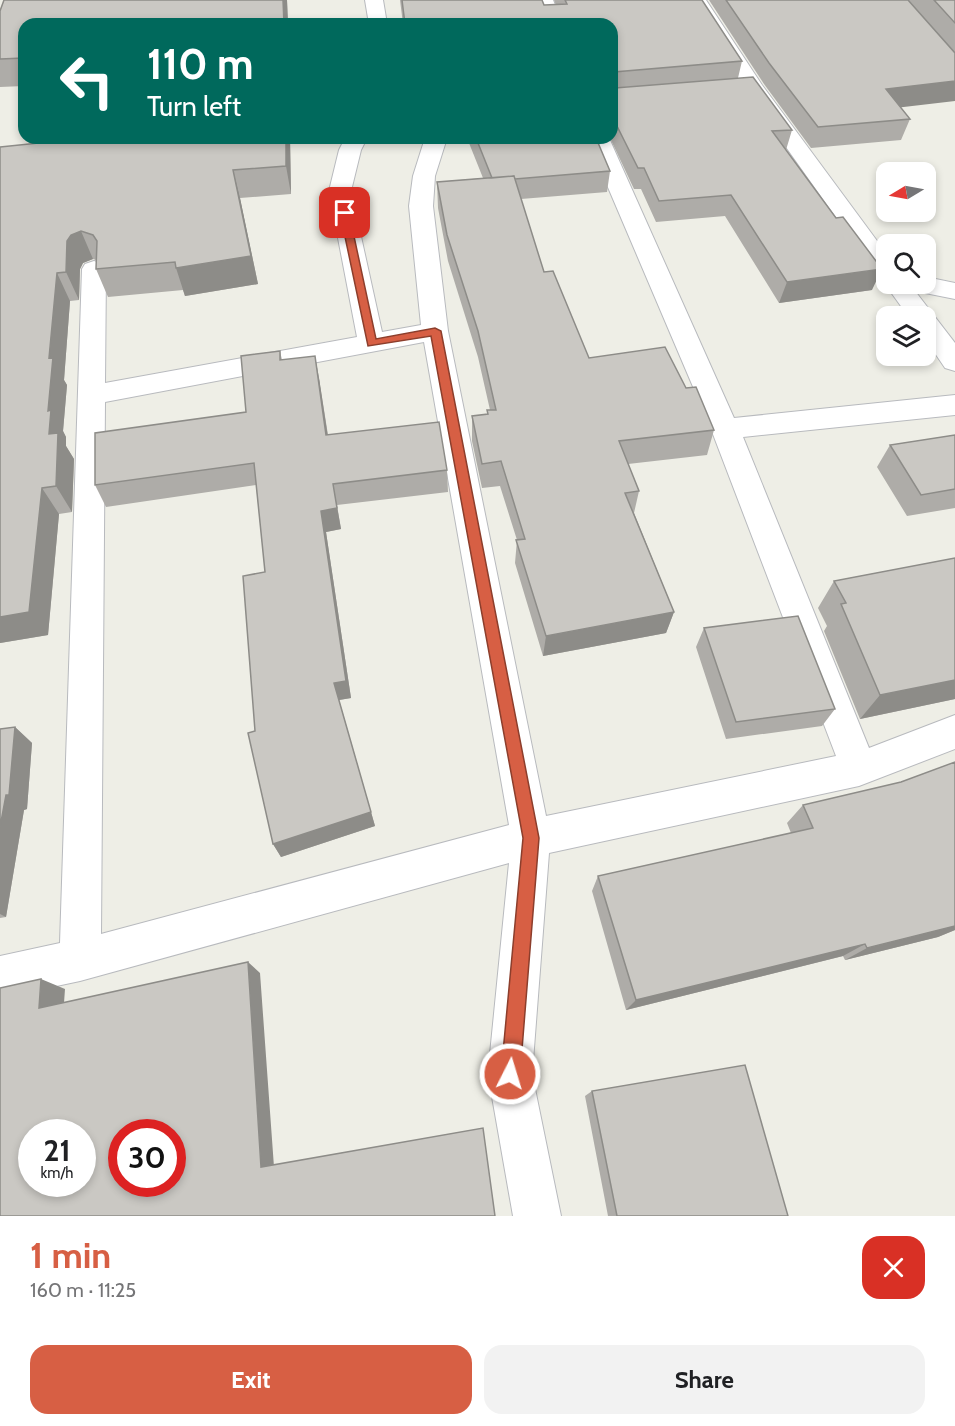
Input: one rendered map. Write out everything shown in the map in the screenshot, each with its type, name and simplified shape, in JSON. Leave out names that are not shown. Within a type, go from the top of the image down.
[{"type":"street","points":[[374,0],[377,18]]},
{"type":"street","points":[[543,0],[552,18]]},
{"type":"street","points":[[697,0],[754,88],[876,256]]},
{"type":"street","points":[[730,90],[754,88]]},
{"type":"street","points":[[353,144],[340,191],[371,343]]},
{"type":"street","points":[[434,144],[424,176],[421,206],[435,331],[531,838],[510,1074],[537,1216]]},
{"type":"street","points":[[601,144],[725,429],[859,769]]},
{"type":"street","points":[[80,960],[94,269]]},
{"type":"street","points":[[936,287],[955,291]]},
{"type":"street","points":[[92,395],[435,331]]},
{"type":"street","points":[[936,333],[951,350]]},
{"type":"street","points":[[725,429],[955,405]]},
{"type":"street","points":[[0,977],[80,960],[531,838],[859,769],[955,732]]},
{"type":"building","points":[[4,0],[283,0],[284,18],[18,18],[18,58],[0,59],[0,11]]},
{"type":"building","points":[[402,0],[542,0],[544,5],[567,4],[565,0],[702,0],[742,61],[618,72],[618,18],[404,18]]},
{"type":"building","points":[[726,0],[908,0],[955,53],[955,81],[886,89],[910,119],[818,127],[769,63]]},
{"type":"building","points":[[934,0],[955,0],[955,23]]},
{"type":"building","points":[[753,77],[792,130],[772,131],[836,218],[843,217],[876,261],[876,270],[787,282],[731,195],[659,201],[644,168],[638,168],[618,128],[618,88]]},
{"type":"building","points":[[29,144],[286,144],[286,166],[233,170],[251,256],[176,268],[175,262],[96,269],[97,241],[93,235],[81,231],[71,235],[67,241],[66,272],[57,273],[49,358],[53,357],[48,411],[51,410],[49,434],[58,433],[56,486],[42,488],[29,612],[0,617],[0,147]]},
{"type":"building","points":[[478,144],[599,144],[610,171],[515,179],[514,176],[492,178]]},
{"type":"building","points":[[514,176],[544,272],[553,271],[589,358],[665,347],[686,388],[696,387],[714,430],[619,441],[639,491],[625,493],[674,612],[546,636],[516,540],[525,539],[501,461],[482,464],[472,416],[488,414],[487,410],[496,410],[478,331],[447,235],[437,182]]},
{"type":"building","points":[[280,351],[280,360],[315,356],[326,435],[439,422],[447,470],[333,484],[337,508],[321,511],[346,681],[334,683],[371,812],[273,844],[248,733],[255,731],[243,576],[265,572],[254,463],[95,485],[95,433],[246,412],[241,356]]},
{"type":"building","points":[[955,435],[955,489],[921,495],[890,445]]},
{"type":"building","points":[[955,558],[955,680],[880,695],[841,604],[846,603],[834,581]]},
{"type":"building","points":[[798,616],[835,709],[736,722],[704,628]]},
{"type":"building","points":[[15,727],[9,795],[6,795],[0,827],[0,729]]},
{"type":"building","points":[[955,762],[955,926],[867,948],[865,944],[636,1000],[598,876],[813,828],[803,805],[901,782]]},
{"type":"building","points":[[248,962],[261,1167],[483,1128],[495,1216],[0,1216],[0,988],[41,979],[39,1008]]},
{"type":"building","points":[[745,1065],[788,1216],[617,1216],[592,1091]]},
{"type":"route","points":[[345,213],[371,343],[435,331],[531,838],[510,1074]]}]
